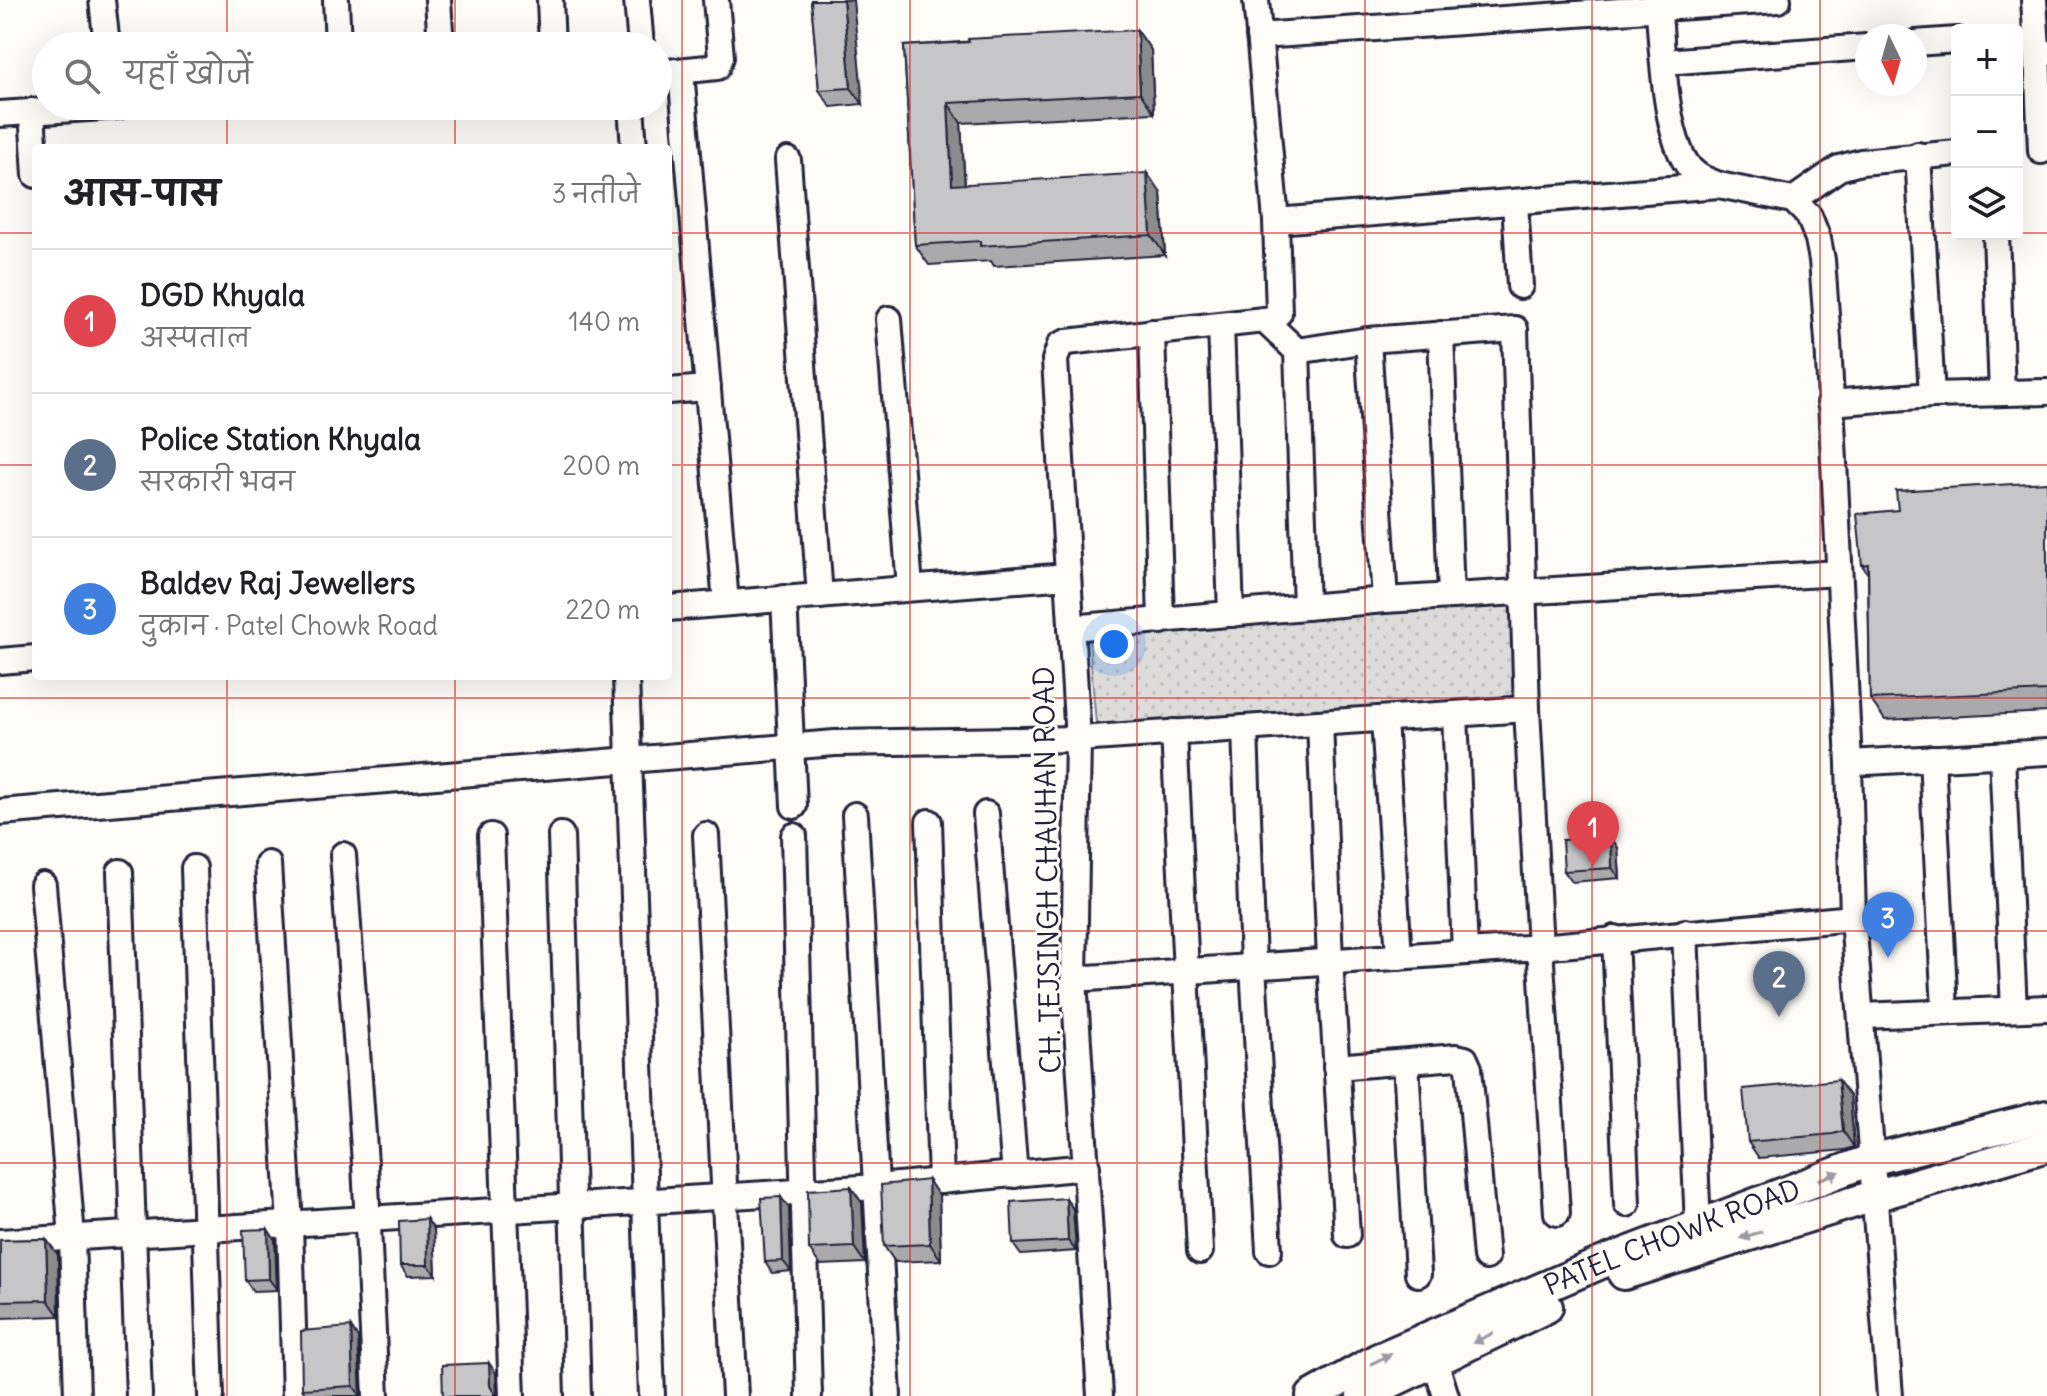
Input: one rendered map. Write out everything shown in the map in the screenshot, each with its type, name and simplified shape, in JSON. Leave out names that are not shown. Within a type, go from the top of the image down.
[{"type":"street","points":[[102,0],[105,32]]},
{"type":"street","points":[[336,0],[337,32]]},
{"type":"street","points":[[438,0],[440,32]]},
{"type":"street","points":[[550,0],[551,32]]},
{"type":"street","points":[[637,0],[640,32]]},
{"type":"street","points":[[672,72],[711,70],[719,64],[716,0]]},
{"type":"street","points":[[1161,621],[1152,332],[1264,320],[1276,317],[1280,309],[1276,221],[1256,0]]},
{"type":"street","points":[[1259,36],[1658,4],[1778,0]]},
{"type":"street","points":[[2034,0],[2035,151]]},
{"type":"street","points":[[1658,4],[1668,107],[1677,144],[1695,174],[1719,185],[1793,200],[1809,216],[1822,260],[1849,763],[1853,918],[1890,1396]]},
{"type":"street","points":[[1927,42],[1951,40]]},
{"type":"street","points":[[1664,62],[1855,48]]},
{"type":"street","points":[[672,96],[708,388],[726,603]]},
{"type":"street","points":[[0,114],[32,111]]},
{"type":"street","points":[[33,120],[34,144]]},
{"type":"street","points":[[632,120],[634,144]]},
{"type":"street","points":[[1793,200],[1839,168],[1861,162],[1951,153]]},
{"type":"street","points":[[1918,155],[1932,395]]},
{"type":"street","points":[[788,160],[820,596]]},
{"type":"street","points":[[1276,221],[1719,185]]},
{"type":"street","points":[[1515,202],[1520,286]]},
{"type":"street","points":[[1996,240],[2002,393]]},
{"type":"street","points":[[889,319],[910,588]]},
{"type":"street","points":[[1264,320],[1297,351],[1306,607]]},
{"type":"street","points":[[1221,325],[1231,614]]},
{"type":"street","points":[[1297,351],[1368,340],[1515,329],[1527,709],[1557,1213]]},
{"type":"street","name":"CH. TEJSINGH CHAUHAN ROAD","points":[[1100,1396],[1074,979],[1078,739],[1055,360],[1060,345],[1152,332]]},
{"type":"street","points":[[1441,334],[1451,596]]},
{"type":"street","points":[[1368,340],[1385,600]]},
{"type":"street","points":[[672,391],[708,388]]},
{"type":"street","points":[[1830,403],[1932,395],[2047,392]]},
{"type":"street","points":[[1071,628],[1385,600],[1839,573]]},
{"type":"street","points":[[672,608],[1068,576]]},
{"type":"street","points":[[784,598],[794,806]]},
{"type":"street","points":[[0,661],[32,658]]},
{"type":"street","points":[[626,680],[652,1396]]},
{"type":"street","points":[[0,812],[835,743],[1078,739],[1527,709]]},
{"type":"street","points":[[1455,714],[1465,952]]},
{"type":"street","points":[[1384,719],[1399,957]]},
{"type":"street","points":[[1320,723],[1330,960],[1347,1235]]},
{"type":"street","points":[[1245,728],[1253,965],[1269,1251]]},
{"type":"street","points":[[1174,732],[1200,1251]]},
{"type":"street","points":[[1849,763],[2047,752]]},
{"type":"street","points":[[2002,755],[2014,1009]]},
{"type":"street","points":[[1932,758],[1945,1011]]},
{"type":"street","points":[[986,814],[1015,1175]]},
{"type":"street","points":[[855,815],[888,1396]]},
{"type":"street","points":[[929,822],[941,1181]]},
{"type":"street","points":[[561,835],[578,1396]]},
{"type":"street","points":[[706,835],[735,1396]]},
{"type":"street","points":[[491,836],[512,1396]]},
{"type":"street","points":[[794,836],[809,1396]]},
{"type":"street","points":[[343,855],[376,1396]]},
{"type":"street","points":[[268,864],[290,1224],[295,1396]]},
{"type":"street","points":[[194,868],[211,1396]]},
{"type":"street","points":[[120,872],[139,1396]]},
{"type":"street","points":[[43,885],[72,1237],[77,1396]]},
{"type":"street","points":[[1074,979],[1540,947],[1853,918]]},
{"type":"street","points":[[1685,932],[1698,1226]]},
{"type":"street","points":[[1615,938],[1627,1204]]},
{"type":"street","points":[[1862,1016],[2047,1008]]},
{"type":"street","points":[[1336,1067],[1456,1057],[1465,1059],[1469,1068],[1486,1257]]},
{"type":"street","points":[[1406,1062],[1418,1274]]},
{"type":"street","name":"PATEL CHOWK ROAD","points":[[1312,1396],[1378,1359],[1601,1263],[1870,1160],[2047,1116]]},
{"type":"street","name":"PATEL CHOWK ROAD","points":[[1375,1393],[1605,1280],[2047,1146]]},
{"type":"street","points":[[0,1242],[877,1187],[1087,1167]]},
{"type":"street","points":[[1435,1361],[1446,1396]]},
{"type":"shaded area","points":[[1514,588],[1520,697],[1097,736],[1088,628]]},
{"type":"building","points":[[811,0],[843,0],[851,88],[819,90]]},
{"type":"building","points":[[1137,30],[1140,93],[948,103],[952,185],[1147,173],[1151,235],[980,246],[980,241],[915,245],[904,46],[969,42],[968,39]]},
{"type":"building","points":[[2047,482],[2047,691],[1870,699],[1868,564],[1862,565],[1857,514],[1898,510],[1896,491]]},
{"type":"building","points":[[1611,837],[1612,868],[1564,871],[1562,840]]},
{"type":"building","points":[[1838,1080],[1843,1131],[1748,1142],[1743,1089]]},
{"type":"building","points":[[928,1180],[930,1244],[884,1246],[881,1185]]},
{"type":"building","points":[[851,1187],[854,1247],[809,1249],[808,1190]]},
{"type":"building","points":[[781,1197],[783,1261],[765,1262],[761,1198]]},
{"type":"building","points":[[1066,1198],[1068,1241],[1013,1244],[1011,1202]]},
{"type":"building","points":[[427,1219],[428,1265],[400,1265],[399,1221]]},
{"type":"building","points":[[268,1229],[269,1279],[245,1280],[243,1230]]},
{"type":"building","points":[[46,1239],[48,1300],[0,1301],[0,1240]]},
{"type":"building","points":[[351,1327],[353,1386],[302,1389],[301,1331]]},
{"type":"building","points":[[489,1363],[490,1386],[496,1396],[443,1396],[442,1365]]},
{"type":"place","name":"DGD Khyala","points":[[1593,867]]},
{"type":"place","name":"Baldev Raj Jewellers","points":[[1888,958]]},
{"type":"place","name":"Police Station Khyala","points":[[1779,1017]]}]
